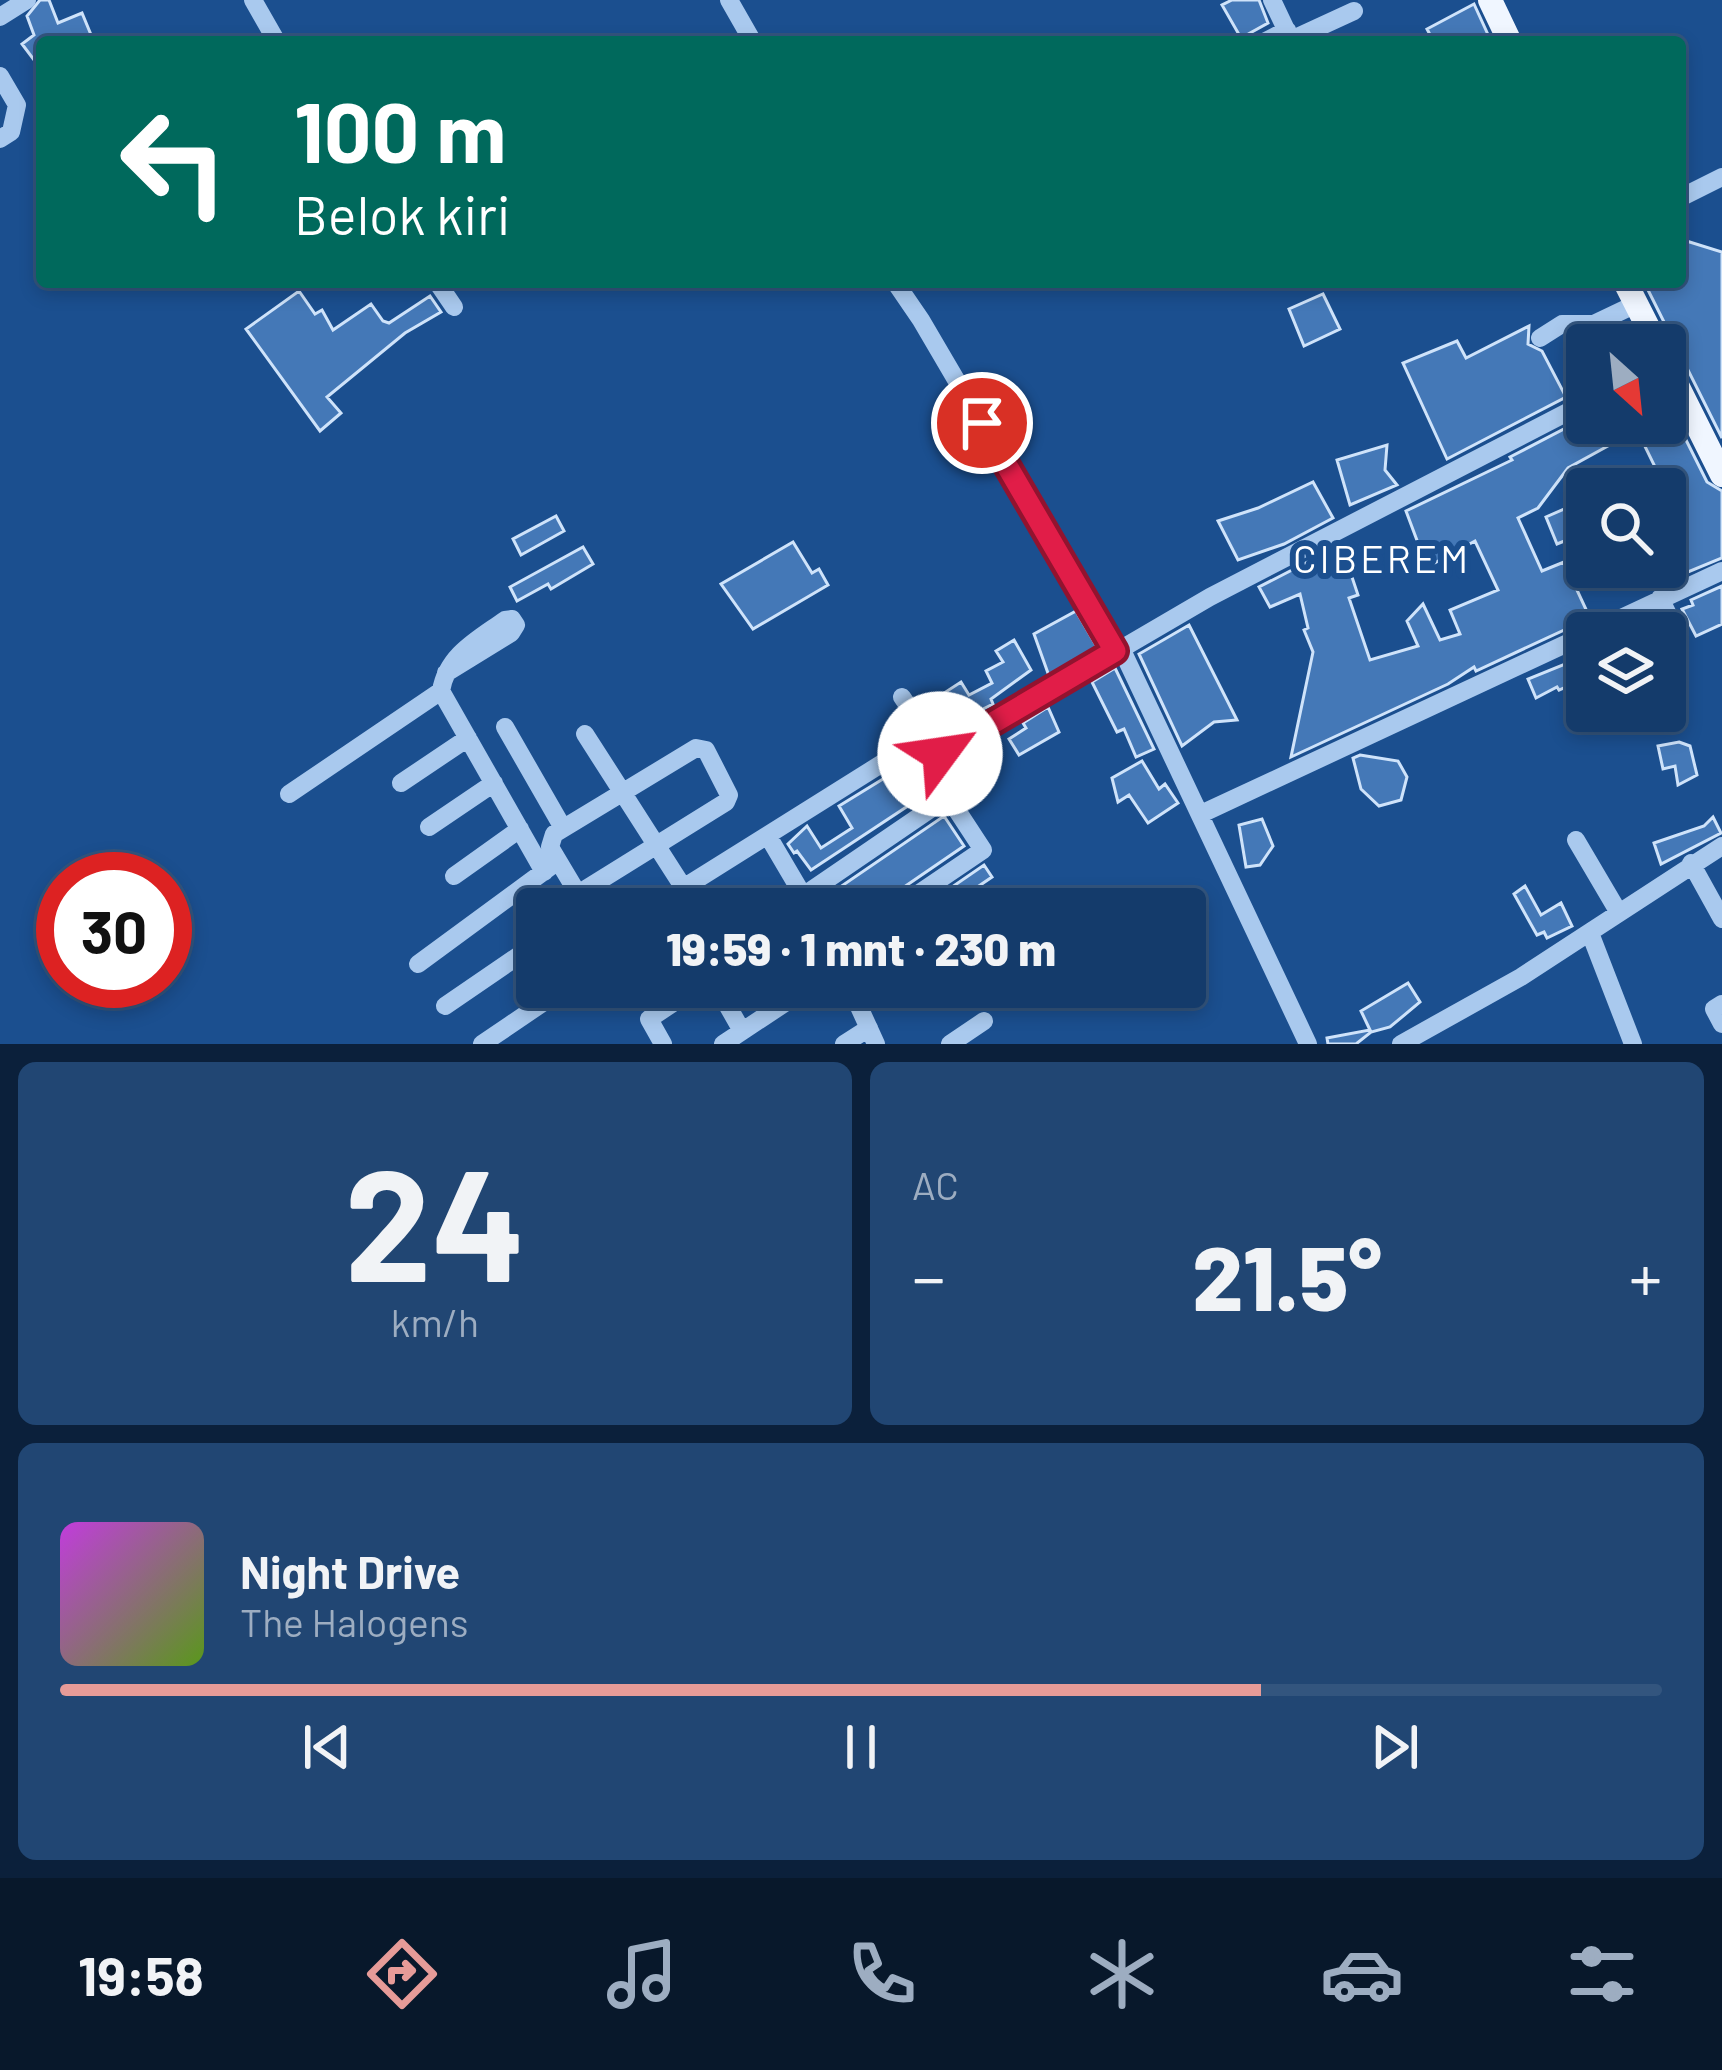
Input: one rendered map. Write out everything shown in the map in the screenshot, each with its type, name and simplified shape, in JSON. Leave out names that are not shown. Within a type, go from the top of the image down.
[{"type":"main road","points":[[1490,0],[1507,36]]},
{"type":"main road","points":[[1631,293],[1646,324]]},
{"type":"main road","points":[[1686,404],[1722,475]]},
{"type":"street","points":[[0,17],[27,0]]},
{"type":"street","points":[[253,0],[274,36]]},
{"type":"street","points":[[729,0],[750,36]]},
{"type":"street","points":[[1272,0],[1289,36]]},
{"type":"street","points":[[1300,36],[1354,11]]},
{"type":"street","points":[[1276,36],[1287,30]]},
{"type":"street","points":[[0,76],[16,105],[11,131],[0,139]]},
{"type":"street","points":[[1686,195],[1722,177]]},
{"type":"street","points":[[441,288],[454,307]]},
{"type":"street","points":[[899,288],[1118,650],[1308,1044]]},
{"type":"street","points":[[1540,338],[1562,324],[1594,324],[1631,293]]},
{"type":"street","points":[[933,759],[1118,650],[1566,413]]},
{"type":"street","points":[[1201,814],[1722,571]]},
{"type":"street","points":[[1660,598],[1667,612]]},
{"type":"street","points":[[289,794],[443,682],[468,738],[520,829],[570,888]]},
{"type":"street","points":[[902,697],[948,797],[983,850],[927,888]]},
{"type":"street","points":[[505,727],[563,828]]},
{"type":"street","points":[[585,734],[684,888]]},
{"type":"street","points":[[400,783],[468,738]]},
{"type":"street","points":[[688,888],[905,749],[914,747],[933,759]]},
{"type":"street","points":[[551,866],[550,840],[563,828],[696,748],[706,750],[729,798],[656,844],[599,888]]},
{"type":"street","points":[[429,827],[494,784]]},
{"type":"street","points":[[826,888],[948,797]]},
{"type":"street","points":[[454,877],[520,829]]},
{"type":"street","points":[[768,836],[799,888]]},
{"type":"street","points":[[1576,840],[1619,913]]},
{"type":"street","points":[[1401,1044],[1590,933],[1722,846]]},
{"type":"street","points":[[1691,863],[1722,919]]},
{"type":"street","points":[[418,964],[551,866]]},
{"type":"street","points":[[1590,933],[1633,1044]]},
{"type":"street","points":[[445,1006],[516,957]]},
{"type":"street","points":[[1722,1004],[1714,1009],[1722,1024]]},
{"type":"street","points":[[482,1044],[535,1008]]},
{"type":"street","points":[[663,1044],[649,1019],[666,1008]]},
{"type":"street","points":[[729,1008],[742,1031]]},
{"type":"street","points":[[723,1044],[777,1008]]},
{"type":"street","points":[[854,1008],[861,1039]]},
{"type":"street","points":[[950,1044],[984,1021]]},
{"type":"building","points":[[40,0],[49,0],[58,23],[82,13],[92,36],[36,36],[34,60],[22,44],[34,35],[27,16]]},
{"type":"building","points":[[1232,0],[1259,0],[1268,23],[1240,36],[1222,5]]},
{"type":"building","points":[[1474,4],[1489,36],[1431,36],[1427,29]]},
{"type":"building","points":[[1686,241],[1722,252],[1722,438],[1686,366],[1686,324],[1665,324],[1647,288],[1686,288]]},
{"type":"building","points":[[299,291],[315,314],[322,310],[333,330],[371,304],[389,323],[430,296],[441,312],[405,333],[327,397],[341,413],[320,431],[246,329]]},
{"type":"building","points":[[1323,294],[1340,329],[1304,346],[1289,309]]},
{"type":"building","points":[[1529,326],[1528,344],[1542,351],[1566,397],[1447,459],[1403,363],[1457,341],[1466,358]]},
{"type":"building","points":[[1566,428],[1566,444],[1612,444],[1566,468],[1538,508],[1518,518],[1542,571],[1564,562],[1566,588],[1576,588],[1587,612],[1566,612],[1566,629],[1476,671],[1474,667],[1448,684],[1291,757],[1313,652],[1304,630],[1308,628],[1300,594],[1270,607],[1259,587],[1327,552],[1345,556],[1358,595],[1349,598],[1370,660],[1418,646],[1407,621],[1423,604],[1440,640],[1460,634],[1450,610],[1498,590],[1475,541],[1427,567],[1406,511],[1512,460],[1510,457]]},
{"type":"building","points":[[1686,440],[1707,482],[1722,491],[1722,558],[1686,573],[1686,468],[1656,468],[1644,444],[1686,444]]},
{"type":"building","points":[[1387,445],[1385,470],[1397,485],[1350,505],[1337,460]]},
{"type":"building","points":[[1313,482],[1333,518],[1284,544],[1238,560],[1218,521]]},
{"type":"building","points":[[1566,508],[1566,540],[1557,544],[1546,517]]},
{"type":"building","points":[[556,516],[564,531],[521,555],[513,539]]},
{"type":"building","points":[[793,542],[812,573],[819,569],[828,585],[753,629],[721,584]]},
{"type":"building","points":[[583,547],[593,564],[551,589],[548,584],[517,601],[510,587]]},
{"type":"building","points":[[1722,586],[1722,624],[1696,636],[1682,609],[1693,605],[1691,600]]},
{"type":"building","points":[[1076,611],[1097,647],[1049,676],[1034,634]]},
{"type":"building","points":[[1189,625],[1237,720],[1214,722],[1182,746],[1139,654]]},
{"type":"building","points":[[1014,640],[1031,670],[991,699],[993,704],[975,713],[978,717],[947,735],[924,706],[961,682],[969,695],[992,683],[986,671],[1003,662],[996,651]]},
{"type":"building","points":[[1566,666],[1566,687],[1559,690],[1536,698],[1528,679]]},
{"type":"building","points":[[1115,668],[1154,749],[1136,757],[1124,729],[1117,732],[1092,682]]},
{"type":"building","points":[[1048,707],[1059,732],[1019,755],[1009,739]]},
{"type":"building","points":[[1679,742],[1690,746],[1697,775],[1678,785],[1675,766],[1663,769],[1658,746]]},
{"type":"building","points":[[1353,758],[1398,761],[1407,777],[1401,800],[1379,806],[1361,789]]},
{"type":"building","points":[[1142,761],[1159,789],[1165,784],[1178,803],[1148,823],[1129,795],[1118,802],[1112,778]]},
{"type":"building","points":[[909,763],[929,792],[811,870],[794,853],[788,844],[807,826],[821,848],[852,828],[839,806]]},
{"type":"building","points":[[944,816],[964,846],[903,888],[839,888]]},
{"type":"building","points":[[1713,817],[1721,833],[1661,864],[1654,843],[1704,826]]},
{"type":"building","points":[[1262,819],[1273,846],[1260,865],[1246,867],[1239,825]]},
{"type":"building","points":[[984,865],[992,877],[976,888],[951,888]]},
{"type":"building","points":[[1525,886],[1541,915],[1561,903],[1572,926],[1547,938],[1544,932],[1537,935],[1514,894]]},
{"type":"building","points":[[1408,983],[1420,1002],[1390,1027],[1371,1032],[1356,1044],[1328,1044],[1327,1038],[1370,1030],[1361,1011]]},
{"type":"district","name":"CIBEREM","points":[[1382,559]]},
{"type":"route","points":[[940,754],[1115,651],[982,423]]}]
